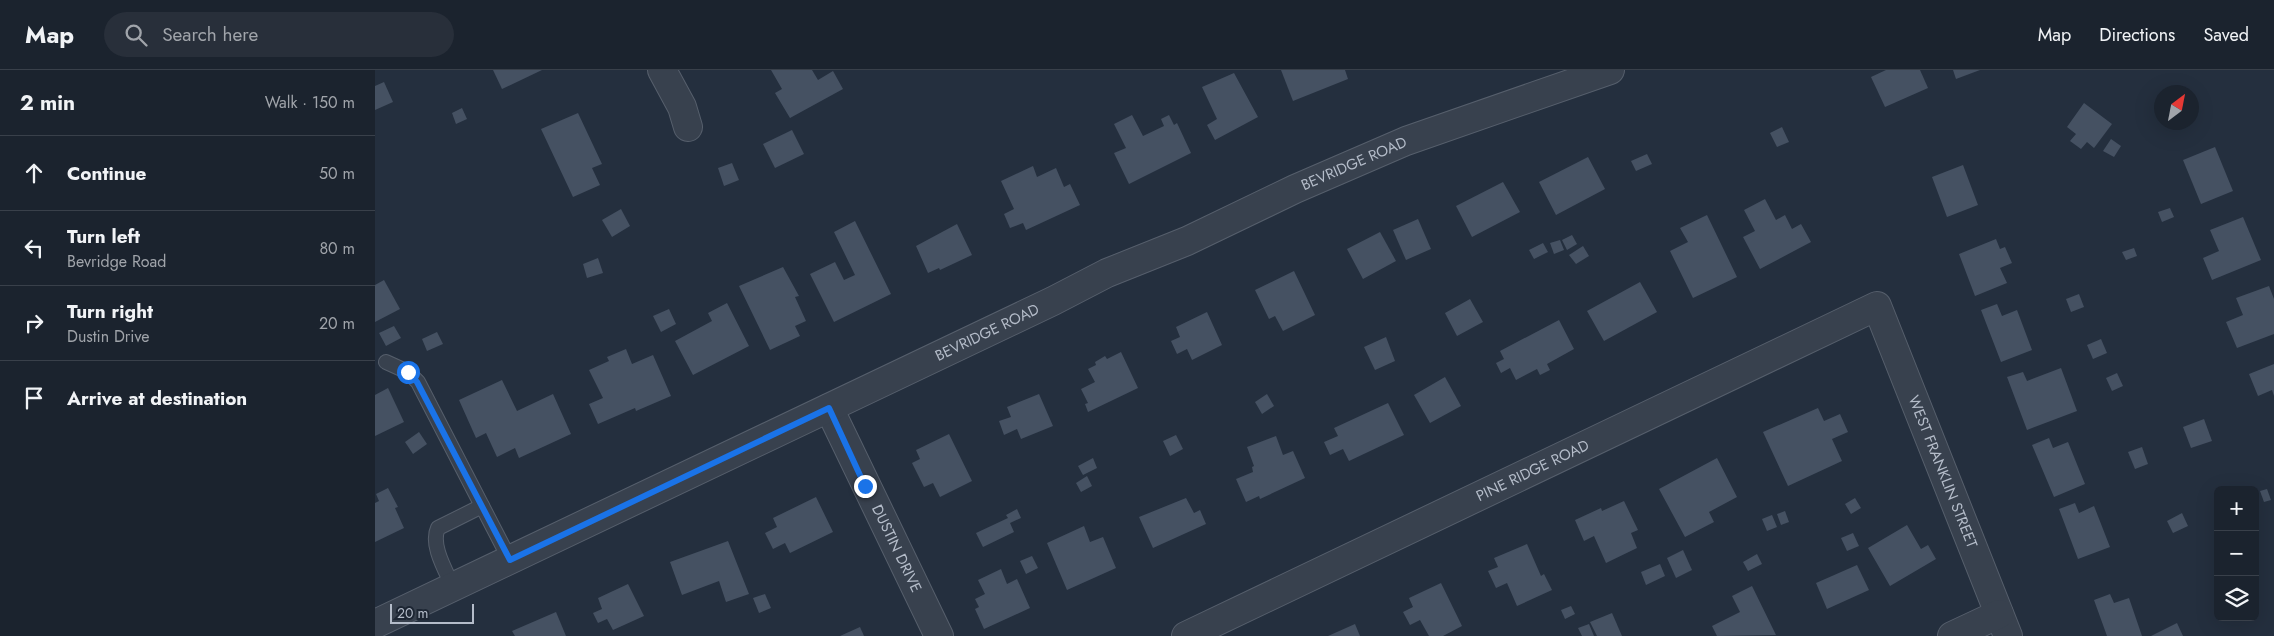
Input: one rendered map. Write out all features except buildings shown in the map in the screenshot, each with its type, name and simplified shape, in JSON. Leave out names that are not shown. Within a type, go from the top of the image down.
[{"type":"street","points":[[663,70],[682,107],[688,127]]},
{"type":"street","name":"BEVRIDGE ROAD","points":[[375,624],[829,408],[1107,273],[1187,241],[1295,189],[1406,141],[1610,70]]},
{"type":"street","name":"WEST FRANKLIN STREET","points":[[1877,306],[2003,625]]},
{"type":"street","name":"PINE RIDGE ROAD","points":[[1186,636],[1877,306]]},
{"type":"street","name":"DUSTIN DRIVE","points":[[829,408],[939,636]]},
{"type":"street","points":[[1953,636],[2003,625]]},
{"type":"lane","points":[[386,362],[399,366],[417,382],[510,560]]},
{"type":"lane","points":[[453,587],[437,550],[435,534],[438,528],[482,506]]},
{"type":"route","points":[[408,372],[417,382],[510,560],[829,408],[865,486]]}]
